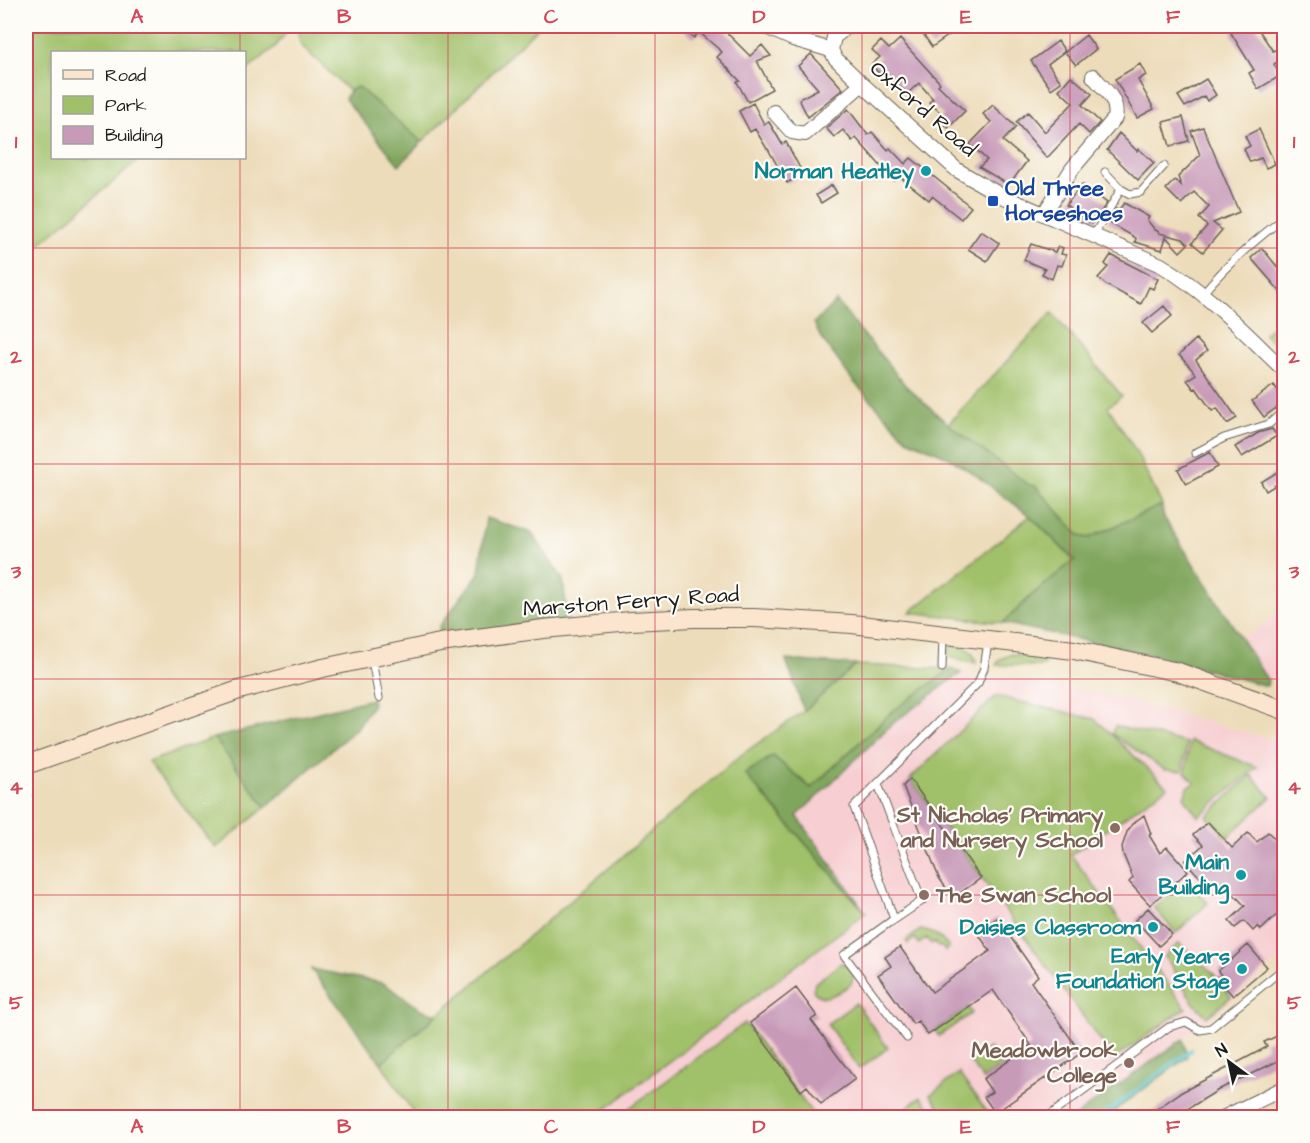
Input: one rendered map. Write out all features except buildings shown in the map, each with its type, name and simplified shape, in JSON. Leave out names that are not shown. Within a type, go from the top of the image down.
[{"type":"main road","name":"Marston Ferry Road","points":[[26,765],[239,690],[323,668],[440,644],[543,629],[694,618],[754,618],[841,623],[1074,650],[1178,672],[1284,710]]},
{"type":"street","points":[[764,26],[793,39],[831,50],[834,37],[848,26]]},
{"type":"street","name":"Oxford Road","points":[[831,50],[835,58],[862,84],[957,170],[1002,196],[1161,265],[1203,293],[1284,370]]},
{"type":"street","points":[[1044,214],[1072,169],[1115,118],[1117,110],[1113,100],[1094,76]]},
{"type":"street","points":[[774,112],[792,132],[805,134],[862,84]]},
{"type":"street","points":[[1223,1118],[1284,1088]]},
{"type":"lane","points":[[1276,26],[1284,42]]},
{"type":"lane","points":[[1105,172],[1121,189],[1130,194],[1141,192],[1164,166]]},
{"type":"lane","points":[[1094,235],[1121,189]]},
{"type":"lane","points":[[1203,293],[1255,240],[1284,218]]},
{"type":"lane","points":[[1195,453],[1224,438],[1269,424],[1284,411]]},
{"type":"lane","points":[[942,668],[943,634]]},
{"type":"lane","points":[[886,925],[894,920],[854,807],[978,683],[984,668],[988,640]]},
{"type":"lane","points":[[371,658],[380,698]]},
{"type":"lane","points":[[878,784],[922,901],[844,955],[907,1038]]},
{"type":"lane","points":[[1046,1118],[1169,1027],[1185,1022],[1200,1030],[1211,1028],[1284,968]]},
{"type":"shaded area","points":[[1284,610],[1284,670],[1268,681],[1241,639]]},
{"type":"shaded area","points":[[961,673],[1014,678],[1126,699],[1273,740],[1284,756],[1284,955],[1207,1021],[1075,1117],[595,1118],[866,913],[797,816],[893,724]]},
{"type":"green space","points":[[26,26],[291,26],[276,46],[246,71],[246,51],[51,51],[51,159],[140,159],[26,256]]},
{"type":"green space","points":[[304,26],[539,26],[422,142],[358,87],[349,91],[301,45],[298,33]]},
{"type":"green space","points":[[358,87],[422,142],[399,165],[345,99],[349,91]]},
{"type":"green space","points":[[836,301],[906,386],[948,424],[1029,485],[1035,486],[1080,536],[1089,538],[1162,505],[1163,516],[1268,681],[1267,686],[1156,656],[1003,623],[1074,560],[1030,516],[974,474],[946,456],[907,439],[853,381],[820,336],[814,323]]},
{"type":"green space","points":[[1052,313],[1122,396],[1108,407],[1136,451],[1162,505],[1089,538],[1080,536],[1035,486],[1029,486],[948,424]]},
{"type":"green space","points":[[1284,315],[1284,354],[1264,334]]},
{"type":"green space","points":[[1030,516],[1074,560],[1003,623],[910,612]]},
{"type":"green space","points":[[486,518],[532,533],[563,580],[568,620],[441,636],[439,627],[479,573]]},
{"type":"green space","points":[[951,643],[970,651],[976,663],[948,657],[948,646]]},
{"type":"green space","points":[[1012,654],[1045,659],[1044,666],[996,665],[1000,659]]},
{"type":"green space","points":[[786,660],[856,665],[804,711]]},
{"type":"green space","points":[[856,665],[951,669],[893,711],[811,788],[773,756],[745,774],[866,913],[595,1117],[416,1117],[381,1063],[741,755],[804,711]]},
{"type":"green space","points":[[951,669],[961,673],[892,724],[797,816],[866,913],[745,774],[773,756],[811,788],[893,711]]},
{"type":"green space","points":[[996,696],[1095,719],[1167,787],[1071,855],[1186,1008],[1114,1059],[910,779]]},
{"type":"green space","points":[[372,699],[373,704],[357,728],[266,807],[214,738]]},
{"type":"green space","points":[[1115,726],[1187,743],[1182,771],[1165,770],[1112,734]]},
{"type":"green space","points":[[214,738],[266,807],[216,848],[148,762]]},
{"type":"green space","points":[[1190,741],[1257,767],[1198,817],[1184,797],[1188,787],[1195,783],[1185,772]]},
{"type":"green space","points":[[1251,775],[1271,797],[1227,838],[1207,816]]},
{"type":"green space","points":[[1186,880],[1208,903],[1176,933],[1154,908]]},
{"type":"green space","points":[[920,930],[936,936],[949,948],[945,951],[934,942],[931,944],[927,938],[919,944],[915,938],[908,944],[906,941]]},
{"type":"green space","points":[[1179,943],[1213,973],[1231,997],[1207,1017],[1193,1002],[1164,957]]},
{"type":"green space","points":[[841,963],[848,966],[852,972],[851,984],[832,996],[822,997],[817,994],[813,990],[815,983]]},
{"type":"green space","points":[[311,969],[383,983],[421,1009],[438,1014],[381,1063]]},
{"type":"green space","points":[[856,1003],[888,1048],[859,1069],[827,1024]]},
{"type":"green space","points":[[968,1007],[972,1013],[939,1036],[935,1031]]},
{"type":"green space","points":[[745,1023],[815,1117],[617,1117]]},
{"type":"green space","points":[[1183,1039],[1187,1057],[1106,1117],[1075,1117],[1082,1111]]},
{"type":"green space","points":[[989,1048],[1002,1065],[983,1079],[970,1062]]},
{"type":"green space","points":[[959,1073],[991,1117],[947,1117],[930,1095]]},
{"type":"green space","points":[[921,1097],[937,1117],[893,1117]]},
{"type":"waterway","points":[[1100,1118],[1191,1050]]},
{"type":"place","name":"Norman Heatley","points":[[926,171]]},
{"type":"place","name":"Old Three Horseshoes","points":[[993,201]]},
{"type":"place","name":"St Nicholas' Primary and Nursery School","points":[[1115,828]]},
{"type":"place","name":"Main Building","points":[[1241,875]]},
{"type":"place","name":"The Swan School","points":[[924,895]]},
{"type":"place","name":"Daisies Classroom","points":[[1153,927]]},
{"type":"place","name":"Early Years Foundation Stage","points":[[1242,969]]},
{"type":"place","name":"Meadowbrook College","points":[[1129,1063]]}]
